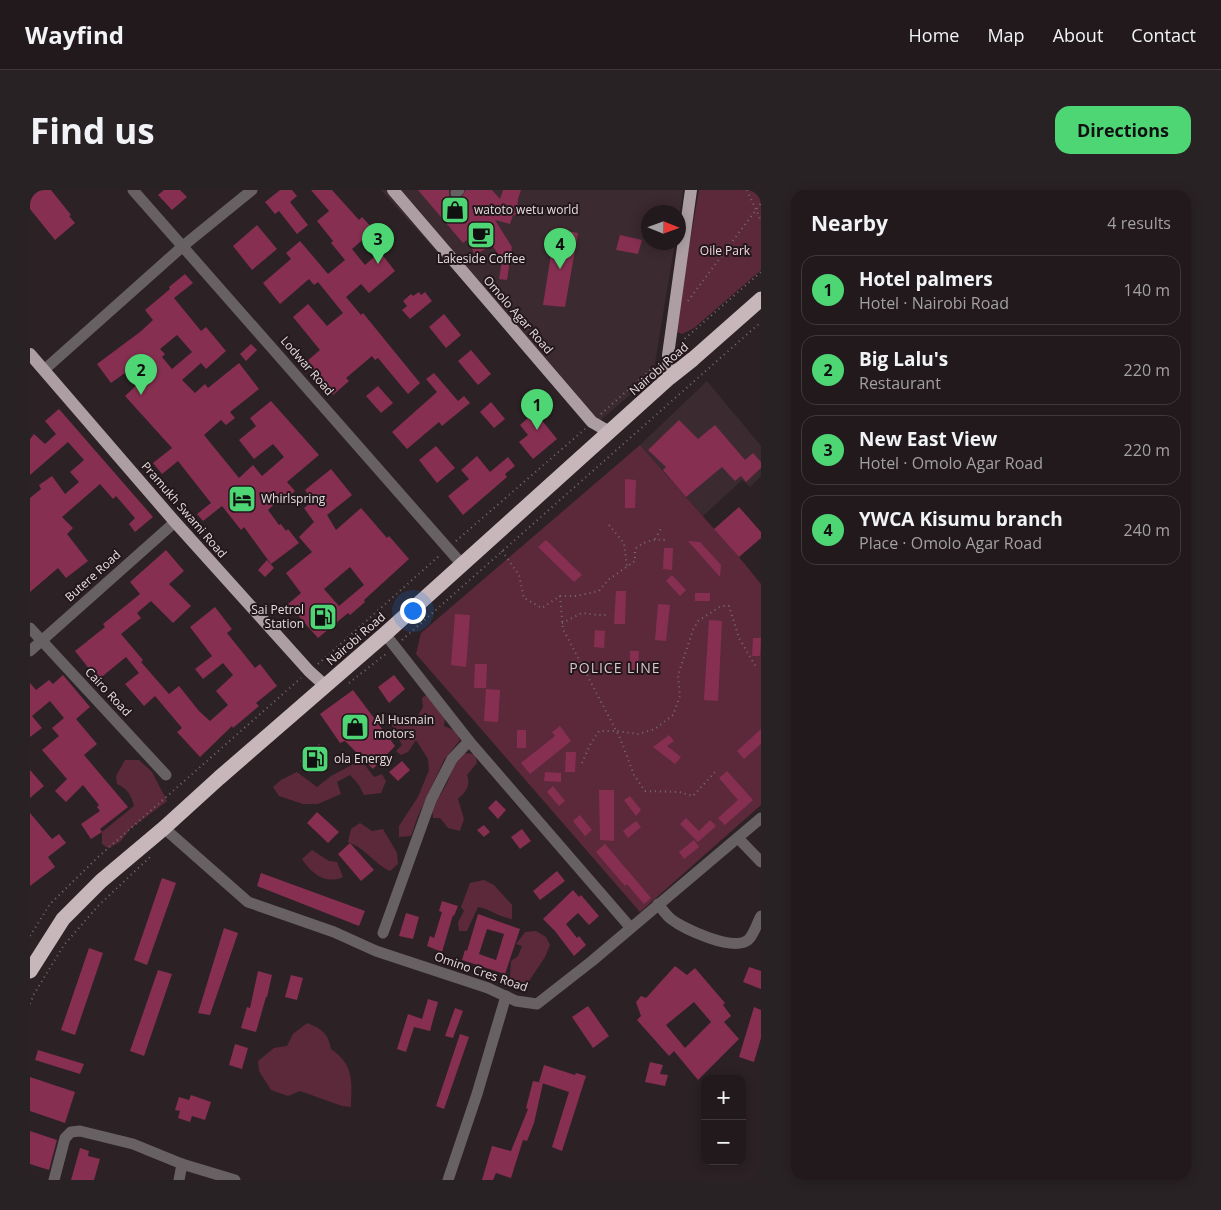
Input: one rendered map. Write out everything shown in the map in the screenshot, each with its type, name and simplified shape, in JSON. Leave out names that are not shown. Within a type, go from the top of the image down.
[{"type":"highway","name":"Nairobi Road","points":[[30,967],[62,918],[81,896],[215,774],[297,703],[315,676],[364,646],[606,430],[761,298]]},
{"type":"highway","name":"Nairobi Road","points":[[30,971],[63,919],[101,881],[385,634],[669,378],[761,298]]},
{"type":"main road","name":"Omolo Agar Road","points":[[393,190],[592,422],[606,430]]},
{"type":"main road","points":[[669,376],[668,355],[691,190]]},
{"type":"main road","name":"Pramukh Swami Road","points":[[30,354],[175,522],[315,676]]},
{"type":"street","name":"Lodwar Road","points":[[134,190],[459,561]]},
{"type":"street","points":[[44,370],[183,246],[252,190]]},
{"type":"street","name":"Butere Road","points":[[30,651],[175,522]]},
{"type":"street","name":"Cairo Road","points":[[30,628],[166,775]]},
{"type":"street","points":[[385,634],[469,741],[630,927]]},
{"type":"street","points":[[383,933],[431,800],[452,759],[469,741]]},
{"type":"street","name":"Omino Cres Road","points":[[164,828],[248,902],[320,926],[376,951],[488,988],[516,1001],[536,1004],[592,960],[761,818]]},
{"type":"street","points":[[738,838],[761,862]]},
{"type":"street","points":[[658,904],[668,918],[679,925],[713,939],[732,944],[746,942],[752,936],[761,916]]},
{"type":"street","points":[[448,1180],[506,996]]},
{"type":"street","points":[[54,1180],[65,1138],[72,1132],[80,1131],[134,1144],[182,1164],[235,1180]]},
{"type":"street","points":[[179,1180],[182,1164]]},
{"type":"path","points":[[747,190],[761,221]]},
{"type":"path","points":[[684,305],[761,202]]},
{"type":"path","points":[[30,936],[50,904],[97,858],[315,676],[448,548],[761,272]]},
{"type":"path","points":[[349,683],[394,647],[761,322]]},
{"type":"path","points":[[609,525],[624,543],[628,567]]},
{"type":"path","points":[[655,539],[662,527]]},
{"type":"path","points":[[502,551],[519,575],[524,598],[542,608],[560,596],[576,596],[598,591],[608,580],[635,561],[635,549],[644,542],[655,539],[668,540]]},
{"type":"path","points":[[560,596],[563,630],[617,731],[634,775],[645,791],[679,792],[693,796],[714,772]]},
{"type":"path","points":[[582,763],[599,731],[638,734],[655,729],[673,715],[680,696],[678,675],[693,630],[698,622],[721,606],[729,606],[739,638],[756,667]]},
{"type":"path","points":[[562,623],[582,613],[606,614]]},
{"type":"path","points":[[30,1004],[34,994],[64,945],[98,906],[153,855]]},
{"type":"shaded area","points":[[381,190],[683,190],[681,205],[641,205],[641,250],[674,250],[653,375],[594,426]]},
{"type":"shaded area","points":[[707,381],[761,446],[761,476],[750,487],[742,480],[703,516],[640,445]]},
{"type":"green space","name":"Oile Park","points":[[699,190],[761,190],[761,270],[694,328],[682,334],[674,331]]},
{"type":"green space","points":[[640,445],[761,584],[761,805],[640,912],[416,654],[421,633]]},
{"type":"green space","points":[[426,695],[445,718],[444,726],[454,730],[460,740],[444,760],[418,816],[411,836],[399,837],[399,826],[418,797],[429,770],[428,759],[416,740],[408,752],[401,755],[396,751],[402,745],[390,722],[402,717],[417,717],[423,707],[422,698]]},
{"type":"green space","points":[[464,753],[475,754],[477,763],[467,775],[467,788],[458,799],[464,819],[460,831],[448,828],[440,818],[433,818],[432,806],[441,794],[455,763]]},
{"type":"green space","points":[[125,760],[139,760],[152,772],[167,801],[130,829],[120,842],[108,848],[102,844],[102,832],[134,806],[128,793],[117,784],[116,776]]},
{"type":"green space","points":[[361,760],[374,777],[382,774],[386,781],[381,793],[364,795],[359,785],[350,775],[337,782],[341,794],[318,804],[303,804],[279,796],[273,787],[281,780],[297,772],[317,787],[331,776]]},
{"type":"green space","points":[[360,823],[372,831],[383,829],[397,853],[398,864],[390,871],[360,848],[348,842],[351,829]]},
{"type":"green space","points":[[312,850],[329,861],[337,862],[343,877],[330,880],[314,873],[302,859]]},
{"type":"green space","points":[[484,880],[494,885],[512,905],[512,919],[478,907],[467,931],[459,931],[458,922],[464,911],[461,907],[470,883]]},
{"type":"green space","points":[[536,931],[546,937],[550,945],[545,957],[527,984],[510,978],[511,961],[518,956],[522,946],[516,944],[525,932]]},
{"type":"green space","points":[[307,1023],[324,1032],[331,1049],[339,1055],[348,1068],[352,1089],[351,1107],[342,1106],[300,1091],[288,1096],[271,1090],[259,1071],[258,1061],[274,1048],[287,1046],[293,1034]]},
{"type":"building","points":[[30,190],[51,190],[75,223],[55,240],[30,209]]},
{"type":"building","points":[[164,190],[180,190],[187,197],[172,210],[158,195]]},
{"type":"building","points":[[280,190],[292,190],[297,196],[290,202],[308,225],[297,234],[279,211],[275,214],[265,202]]},
{"type":"building","points":[[311,190],[332,190],[359,220],[362,217],[374,230],[352,249],[365,265],[380,252],[395,271],[369,293],[361,284],[346,297],[361,315],[363,313],[420,383],[408,394],[378,358],[375,360],[372,356],[346,378],[349,381],[333,395],[306,362],[320,350],[293,317],[308,304],[327,326],[343,313],[318,282],[314,285],[309,279],[280,304],[263,283],[291,259],[286,253],[300,241],[328,274],[345,260],[317,221],[329,211]]},
{"type":"building","points":[[418,190],[449,190],[449,195],[455,200],[461,198],[466,190],[492,190],[500,199],[503,190],[521,190],[518,199],[517,215],[513,215],[510,224],[495,220],[512,247],[507,280],[499,279],[502,260],[492,245],[475,255],[467,240],[463,243]]},
{"type":"building","points":[[257,225],[277,249],[252,270],[233,246]]},
{"type":"building","points":[[555,229],[578,233],[565,307],[543,305]]},
{"type":"building","points":[[620,235],[641,240],[638,254],[616,250]]},
{"type":"building","points":[[185,274],[193,283],[174,298],[201,331],[206,327],[226,351],[206,369],[201,363],[182,380],[195,393],[205,384],[208,388],[239,363],[259,389],[230,412],[235,418],[226,425],[221,420],[204,435],[239,478],[253,465],[262,476],[284,457],[273,444],[254,459],[239,440],[256,426],[250,418],[271,401],[319,455],[287,482],[295,491],[286,499],[283,496],[268,510],[279,525],[281,524],[286,531],[288,529],[299,543],[271,564],[244,527],[241,530],[222,506],[203,521],[197,514],[211,503],[178,461],[162,474],[153,463],[172,448],[125,396],[140,382],[129,370],[111,383],[97,364],[153,320],[145,310],[170,289],[169,287]],"holes":[[[177,335],[192,352],[172,369],[162,357],[165,354],[160,349]]]},
{"type":"building","points":[[419,292],[421,295],[425,292],[432,301],[410,319],[402,310],[407,306],[403,301],[411,294],[413,296]]},
{"type":"building","points":[[444,314],[461,335],[446,348],[429,327]]},
{"type":"building","points":[[251,344],[257,350],[246,361],[240,354]]},
{"type":"building","points":[[471,350],[491,374],[478,385],[458,361]]},
{"type":"building","points":[[434,373],[458,401],[464,396],[470,403],[442,426],[439,422],[407,449],[392,432],[437,392],[426,379]]},
{"type":"building","points":[[378,386],[393,403],[381,413],[366,396]]},
{"type":"building","points":[[491,402],[505,419],[494,428],[480,412]]},
{"type":"building","points":[[59,409],[153,517],[135,532],[129,524],[135,518],[116,496],[113,499],[100,484],[62,517],[73,528],[67,534],[88,561],[66,578],[58,568],[30,592],[30,498],[41,489],[39,485],[52,476],[65,494],[79,482],[70,472],[84,460],[68,442],[30,475],[30,439],[34,434],[45,444],[56,434],[45,421]]},
{"type":"building","points":[[535,412],[557,439],[533,459],[519,442],[528,435],[520,425]]},
{"type":"building","points":[[679,420],[698,439],[715,425],[745,460],[753,453],[761,462],[761,468],[746,482],[741,476],[735,481],[722,467],[686,497],[663,470],[666,467],[648,450]]},
{"type":"building","points":[[436,446],[455,468],[437,483],[419,460]]},
{"type":"building","points":[[477,456],[490,472],[508,457],[515,466],[505,474],[507,477],[463,515],[448,496],[469,479],[461,470]]},
{"type":"building","points":[[331,469],[352,495],[327,515],[336,530],[361,508],[387,538],[389,536],[409,559],[364,600],[365,602],[350,615],[348,613],[318,638],[288,604],[301,593],[286,573],[312,552],[299,537],[314,522],[304,508],[313,501],[305,490]],"holes":[[[350,567],[364,585],[339,606],[324,589]]]},
{"type":"building","points":[[625,479],[636,480],[635,508],[625,508]]},
{"type":"building","points":[[739,507],[761,532],[761,538],[739,557],[714,529]]},
{"type":"building","points":[[546,540],[582,575],[574,582],[538,547]]},
{"type":"building","points":[[688,541],[700,542],[721,565],[720,577]]},
{"type":"building","points":[[664,548],[673,548],[672,570],[663,569]]},
{"type":"building","points":[[166,550],[184,571],[169,584],[191,606],[173,623],[151,601],[137,613],[141,618],[121,634],[143,660],[141,662],[169,694],[179,686],[199,711],[210,721],[228,705],[216,691],[233,675],[223,663],[203,679],[195,669],[212,656],[190,627],[215,607],[232,629],[227,633],[255,668],[260,664],[277,686],[256,703],[259,706],[233,728],[232,726],[200,757],[177,732],[182,728],[155,696],[144,706],[125,684],[139,673],[126,657],[98,680],[75,651],[105,627],[103,624],[140,594],[130,582]]},
{"type":"building","points":[[267,560],[274,568],[265,577],[258,570]]},
{"type":"building","points":[[672,575],[686,590],[680,596],[666,581]]},
{"type":"building","points":[[616,591],[626,591],[625,624],[614,624]]},
{"type":"building","points":[[695,593],[710,593],[710,601],[695,601]]},
{"type":"building","points":[[658,604],[670,605],[666,641],[655,640]]},
{"type":"building","points":[[455,614],[470,615],[466,667],[451,665]]},
{"type":"building","points":[[709,620],[722,621],[718,701],[704,700]]},
{"type":"building","points":[[595,630],[605,631],[604,648],[594,647]]},
{"type":"building","points":[[753,638],[761,638],[760,656],[752,656]]},
{"type":"building","points":[[630,651],[639,651],[638,672],[630,672]]},
{"type":"building","points":[[475,664],[487,664],[486,688],[474,688]]},
{"type":"building","points":[[63,675],[90,707],[76,719],[97,744],[84,755],[128,807],[100,829],[102,832],[91,839],[81,824],[100,811],[97,807],[99,805],[83,785],[66,802],[55,791],[67,779],[42,750],[59,736],[52,728],[64,718],[50,701],[32,716],[42,728],[30,737],[30,683],[36,690],[49,680],[53,684]]},
{"type":"building","points":[[394,675],[405,689],[389,703],[378,687]]},
{"type":"building","points":[[486,689],[500,690],[498,722],[484,721]]},
{"type":"building","name":"Al Husnain motors","points":[[353,690],[395,746],[373,769],[345,741],[340,743],[320,714]]},
{"type":"building","points":[[560,726],[571,741],[530,774],[521,763],[555,736],[552,732]]},
{"type":"building","points":[[761,729],[761,744],[744,759],[737,751]]},
{"type":"building","points":[[517,730],[526,730],[526,748],[517,748]]},
{"type":"building","points":[[669,735],[674,741],[667,746],[681,757],[675,764],[653,747]]},
{"type":"building","name":"ola Energy","points":[[319,744],[329,757],[310,773],[300,761]]},
{"type":"building","points":[[566,752],[576,752],[575,772],[565,772]]},
{"type":"building","points":[[402,761],[410,770],[398,781],[389,772]]},
{"type":"building","points":[[30,770],[44,786],[30,798]]},
{"type":"building","points":[[727,771],[753,800],[725,825],[718,818],[738,800],[719,778]]},
{"type":"building","points":[[545,772],[561,773],[561,782],[544,781]]},
{"type":"building","points":[[553,786],[565,801],[559,806],[547,792]]},
{"type":"building","points":[[599,790],[614,790],[614,841],[600,840]]},
{"type":"building","points":[[630,796],[641,810],[636,816],[624,800]]},
{"type":"building","points":[[496,800],[506,810],[498,819],[488,808]]},
{"type":"building","points":[[317,812],[339,832],[328,843],[307,823]]},
{"type":"building","points":[[30,813],[52,839],[59,834],[66,843],[48,857],[55,867],[30,886]]},
{"type":"building","points":[[580,815],[592,830],[585,836],[573,821]]},
{"type":"building","points":[[686,818],[699,831],[710,820],[716,826],[698,842],[680,824]]},
{"type":"building","points":[[636,821],[641,827],[628,838],[623,831]]},
{"type":"building","points":[[484,825],[490,832],[484,837],[477,830]]},
{"type":"building","points":[[522,829],[531,841],[520,849],[511,837]]},
{"type":"building","points":[[694,840],[699,847],[684,859],[679,852]]},
{"type":"building","points":[[350,843],[374,870],[361,881],[338,854]]},
{"type":"building","points":[[605,844],[651,898],[644,904],[627,884],[625,886],[596,852]]},
{"type":"building","points":[[557,871],[565,881],[540,900],[533,891]]},
{"type":"building","points":[[261,873],[365,911],[359,926],[257,886]]},
{"type":"building","points":[[162,878],[176,883],[147,965],[134,960]]},
{"type":"building","points":[[573,890],[579,897],[581,895],[599,916],[589,925],[578,913],[566,924],[577,938],[579,936],[586,945],[574,956],[543,919]]},
{"type":"building","points":[[442,901],[458,906],[453,915],[442,952],[427,946],[430,936],[434,938],[442,912],[439,911]]},
{"type":"building","points":[[406,913],[419,917],[413,939],[399,936]]},
{"type":"building","points":[[478,914],[520,929],[505,974],[462,960],[465,950],[467,951]],"holes":[[[487,929],[504,934],[496,960],[479,954]]]},
{"type":"building","points":[[224,928],[238,933],[210,1015],[198,1013]]},
{"type":"building","points":[[89,948],[103,953],[75,1035],[61,1030]]},
{"type":"building","points":[[675,966],[687,975],[695,968],[725,1003],[723,1005],[731,1016],[724,1022],[739,1039],[698,1080],[674,1051],[669,1056],[637,1020],[641,1016],[636,1002],[641,996],[646,998]],"holes":[[[694,1002],[711,1022],[685,1048],[666,1025]]]},
{"type":"building","points":[[749,967],[761,971],[761,989],[743,982]]},
{"type":"building","points":[[158,970],[172,974],[144,1056],[130,1051]]},
{"type":"building","points":[[258,971],[272,975],[256,1032],[241,1028],[247,1007],[250,1008]]},
{"type":"building","points":[[291,975],[303,978],[297,1000],[285,997]]},
{"type":"building","points":[[428,999],[438,1002],[430,1031],[414,1027],[406,1052],[397,1049],[408,1014],[422,1019]]},
{"type":"building","points":[[588,1006],[609,1036],[593,1048],[572,1017]]},
{"type":"building","points":[[754,1007],[761,1010],[761,1038],[754,1062],[739,1057]]},
{"type":"building","points":[[455,1008],[463,1011],[453,1038],[445,1036]]},
{"type":"building","points":[[460,1034],[469,1037],[444,1109],[436,1106]]},
{"type":"building","points":[[235,1044],[248,1048],[242,1069],[229,1065]]},
{"type":"building","points":[[38,1050],[84,1064],[80,1074],[35,1060]]},
{"type":"building","points":[[650,1062],[663,1065],[660,1074],[668,1075],[665,1086],[645,1082]]},
{"type":"building","points":[[544,1065],[575,1075],[576,1073],[586,1076],[562,1151],[552,1147],[569,1092],[539,1082]]},
{"type":"building","points":[[30,1077],[75,1092],[65,1123],[30,1111]]},
{"type":"building","points":[[533,1081],[543,1083],[534,1123],[527,1141],[523,1140],[511,1178],[496,1173],[493,1180],[482,1180],[492,1146],[511,1151],[528,1109],[526,1108]]},
{"type":"building","points":[[191,1095],[211,1102],[205,1120],[192,1116],[190,1122],[178,1118],[180,1111],[175,1110],[179,1097],[189,1100]]},
{"type":"building","points":[[30,1131],[57,1140],[49,1170],[30,1164]]},
{"type":"building","points":[[80,1148],[89,1151],[88,1156],[100,1159],[94,1180],[71,1180]]},
{"type":"place","name":"watoto wetu world","points":[[455,210]]},
{"type":"place","name":"Lakeside Coffee","points":[[481,235]]},
{"type":"place","name":"New East View","points":[[378,264]]},
{"type":"place","name":"YWCA Kisumu branch","points":[[560,269]]},
{"type":"place","name":"Big Lalu's","points":[[141,395]]},
{"type":"place","name":"Hotel palmers","points":[[537,430]]},
{"type":"place","name":"Whirlspring","points":[[242,499]]},
{"type":"place","name":"Sai Petrol Station","points":[[323,617]]},
{"type":"place","name":"Al Husnain motors","points":[[355,727]]},
{"type":"place","name":"ola Energy","points":[[315,759]]},
{"type":"district","name":"POLICE LINE","points":[[615,668]]}]
